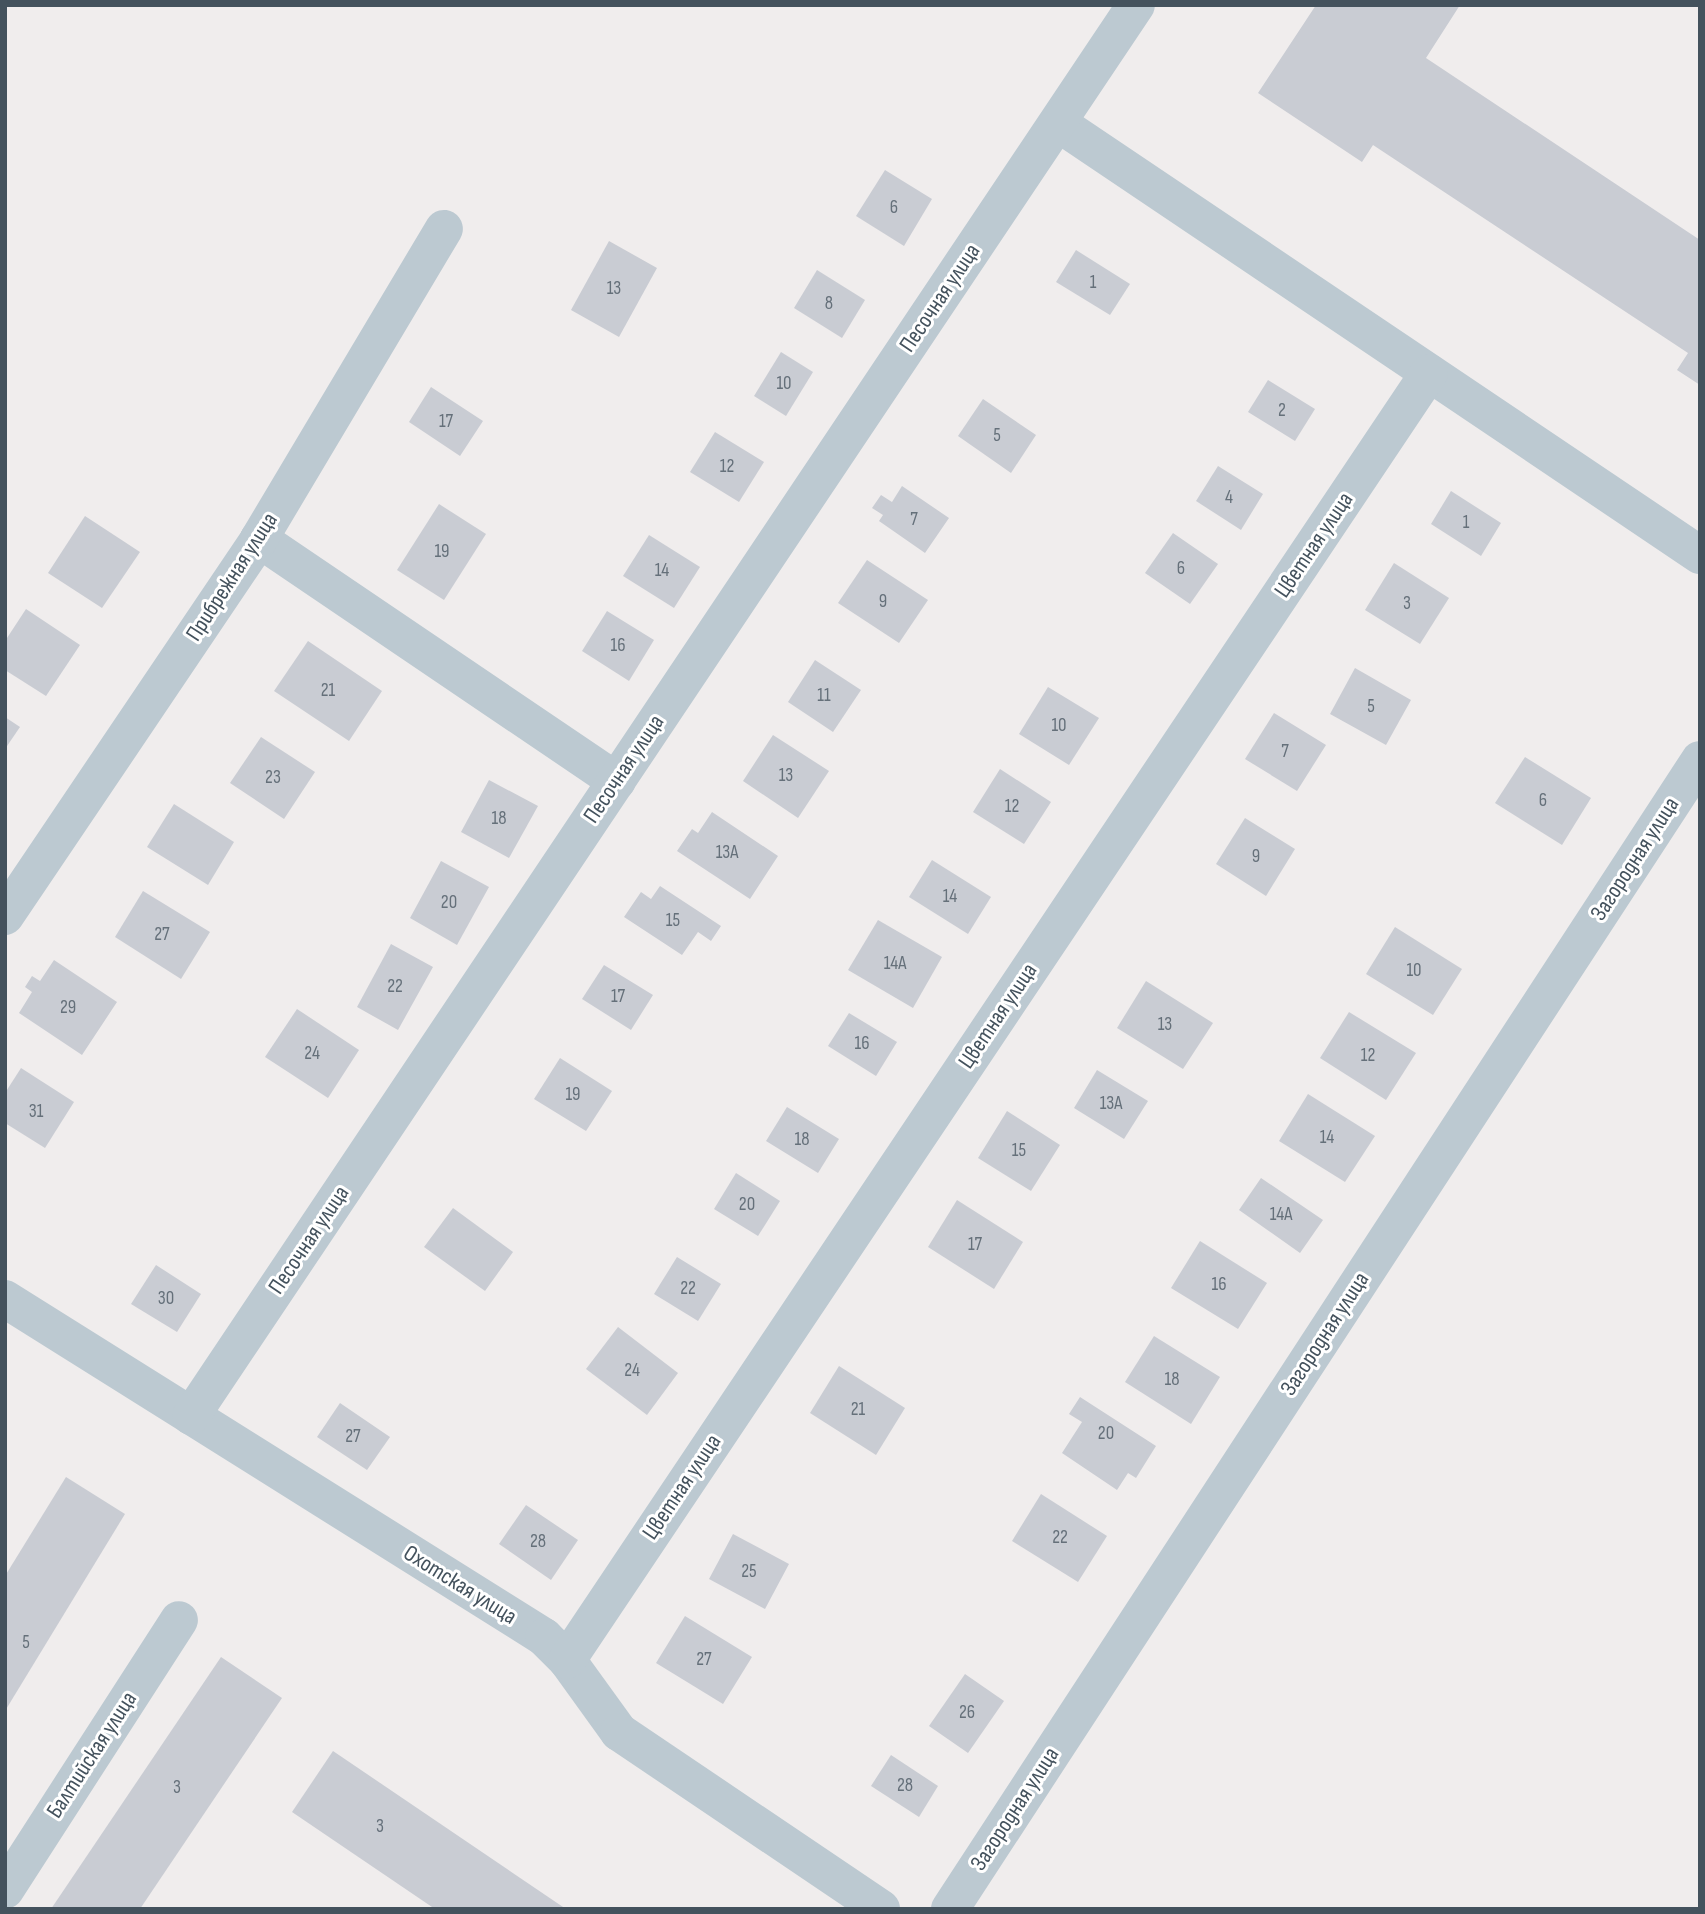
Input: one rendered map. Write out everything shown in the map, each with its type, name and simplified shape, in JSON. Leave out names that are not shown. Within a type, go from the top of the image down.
[{"type":"street","name":"Песочная улица","points":[[191,1416],[1136,5]]},
{"type":"street","points":[[1058,123],[1700,555]]},
{"type":"street","name":"Прибрежная улица","points":[[5,916],[259,539],[444,229]]},
{"type":"street","name":"Цветная улица","points":[[567,1660],[1429,373]]},
{"type":"street","points":[[259,539],[617,781]]},
{"type":"street","name":"Загородная улица","points":[[950,1909],[1700,760]]},
{"type":"street","name":"Охотская улица","points":[[5,1300],[544,1637],[567,1660],[619,1732],[881,1909]]},
{"type":"street","name":"Балтийская улица","points":[[5,1890],[179,1620]]},
{"type":"building","points":[[1316,5],[1460,5],[1426,58],[1700,240],[1700,385],[1677,370],[1688,353],[1373,145],[1362,162],[1258,93]]},
{"type":"building","points":[[885,170],[932,199],[904,246],[856,216]]},
{"type":"building","points":[[609,241],[657,268],[619,337],[571,310]]},
{"type":"building","points":[[1076,250],[1130,284],[1110,315],[1056,282]]},
{"type":"building","points":[[817,270],[865,300],[842,338],[794,308]]},
{"type":"building","points":[[781,352],[813,372],[786,416],[754,396]]},
{"type":"building","points":[[1268,380],[1315,409],[1295,441],[1248,412]]},
{"type":"building","points":[[431,387],[483,421],[460,456],[409,422]]},
{"type":"building","points":[[983,399],[1036,435],[1011,473],[958,436]]},
{"type":"building","points":[[715,432],[764,462],[739,502],[690,472]]},
{"type":"building","points":[[1218,466],[1263,494],[1241,530],[1196,501]]},
{"type":"building","points":[[902,486],[949,518],[925,553],[879,521],[883,515],[872,508],[881,495],[892,502]]},
{"type":"building","points":[[1451,491],[1501,523],[1481,556],[1431,524]]},
{"type":"building","points":[[439,504],[486,534],[444,600],[397,570]]},
{"type":"building","points":[[85,516],[140,552],[102,608],[48,573]]},
{"type":"building","points":[[1173,533],[1218,564],[1190,604],[1145,573]]},
{"type":"building","points":[[649,535],[700,567],[674,608],[623,576]]},
{"type":"building","points":[[867,560],[928,600],[899,643],[838,603]]},
{"type":"building","points":[[1394,563],[1449,598],[1420,644],[1365,610]]},
{"type":"building","points":[[26,609],[80,645],[46,696],[5,670],[5,641]]},
{"type":"building","points":[[607,611],[654,640],[629,681],[582,651]]},
{"type":"building","points":[[308,641],[382,691],[349,741],[274,691]]},
{"type":"building","points":[[815,660],[861,690],[833,732],[788,702]]},
{"type":"building","points":[[1355,668],[1411,700],[1386,745],[1330,714]]},
{"type":"building","points":[[1048,687],[1099,718],[1069,765],[1019,734]]},
{"type":"building","points":[[1274,713],[1326,745],[1297,791],[1245,759]]},
{"type":"building","points":[[5,717],[20,727],[5,749]]},
{"type":"building","points":[[773,735],[829,771],[798,818],[743,781]]},
{"type":"building","points":[[261,737],[315,772],[284,819],[230,783]]},
{"type":"building","points":[[1525,757],[1591,798],[1562,845],[1495,803]]},
{"type":"building","points":[[1000,769],[1051,802],[1024,844],[973,812]]},
{"type":"building","points":[[489,780],[538,806],[509,858],[461,832]]},
{"type":"building","points":[[174,804],[234,842],[208,885],[147,847]]},
{"type":"building","points":[[712,812],[778,856],[750,899],[677,851],[692,829],[698,833]]},
{"type":"building","points":[[1245,818],[1295,849],[1266,896],[1216,864]]},
{"type":"building","points":[[932,860],[991,897],[968,934],[909,897]]},
{"type":"building","points":[[441,861],[489,887],[457,945],[410,918]]},
{"type":"building","points":[[660,886],[721,926],[711,941],[698,932],[682,955],[624,917],[641,892],[651,899]]},
{"type":"building","points":[[143,891],[210,932],[181,979],[115,937]]},
{"type":"building","points":[[878,920],[942,957],[913,1008],[848,970]]},
{"type":"building","points":[[1395,927],[1462,969],[1433,1015],[1366,974]]},
{"type":"building","points":[[391,944],[433,967],[398,1030],[357,1007]]},
{"type":"building","points":[[54,960],[117,1002],[82,1055],[19,1013],[32,992],[25,987],[32,976],[40,981]]},
{"type":"building","points":[[604,965],[653,995],[631,1030],[582,999]]},
{"type":"building","points":[[1146,981],[1213,1023],[1183,1069],[1117,1028]]},
{"type":"building","points":[[297,1009],[359,1050],[328,1098],[265,1057]]},
{"type":"building","points":[[1349,1012],[1416,1053],[1386,1100],[1320,1058]]},
{"type":"building","points":[[849,1013],[897,1042],[876,1076],[828,1046]]},
{"type":"building","points":[[560,1058],[612,1091],[586,1131],[534,1099]]},
{"type":"building","points":[[21,1068],[74,1102],[45,1148],[5,1123],[5,1093]]},
{"type":"building","points":[[1097,1070],[1148,1101],[1124,1139],[1074,1108]]},
{"type":"building","points":[[1308,1094],[1375,1136],[1345,1182],[1279,1141]]},
{"type":"building","points":[[787,1107],[839,1139],[818,1173],[766,1141]]},
{"type":"building","points":[[1007,1111],[1060,1145],[1031,1191],[978,1158]]},
{"type":"building","points":[[736,1173],[780,1201],[758,1236],[714,1209]]},
{"type":"building","points":[[1261,1178],[1323,1220],[1300,1253],[1239,1210]]},
{"type":"building","points":[[957,1200],[1023,1242],[994,1289],[928,1247]]},
{"type":"building","points":[[453,1208],[513,1252],[485,1291],[424,1247]]},
{"type":"building","points":[[1200,1241],[1267,1283],[1238,1329],[1171,1288]]},
{"type":"building","points":[[677,1257],[721,1284],[698,1321],[654,1294]]},
{"type":"building","points":[[156,1265],[201,1294],[177,1332],[131,1304]]},
{"type":"building","points":[[618,1327],[678,1373],[647,1415],[586,1369]]},
{"type":"building","points":[[1154,1336],[1220,1377],[1191,1424],[1125,1382]]},
{"type":"building","points":[[839,1366],[905,1408],[876,1455],[810,1413]]},
{"type":"building","points":[[1080,1397],[1156,1446],[1136,1478],[1128,1473],[1117,1490],[1062,1453],[1082,1422],[1069,1414]]},
{"type":"building","points":[[340,1403],[390,1437],[367,1470],[317,1437]]},
{"type":"building","points":[[66,1477],[125,1514],[5,1711],[5,1576]]},
{"type":"building","points":[[1041,1494],[1107,1536],[1078,1582],[1012,1541]]},
{"type":"building","points":[[526,1505],[578,1540],[551,1580],[499,1544]]},
{"type":"building","points":[[733,1534],[789,1564],[765,1609],[709,1579]]},
{"type":"building","points":[[685,1616],[752,1657],[723,1704],[656,1663]]},
{"type":"building","points":[[221,1657],[282,1698],[140,1909],[51,1909]]},
{"type":"building","points":[[965,1674],[1004,1701],[968,1753],[929,1726]]},
{"type":"building","points":[[333,1751],[566,1909],[435,1909],[292,1812]]},
{"type":"building","points":[[891,1755],[938,1786],[919,1817],[871,1786]]}]
